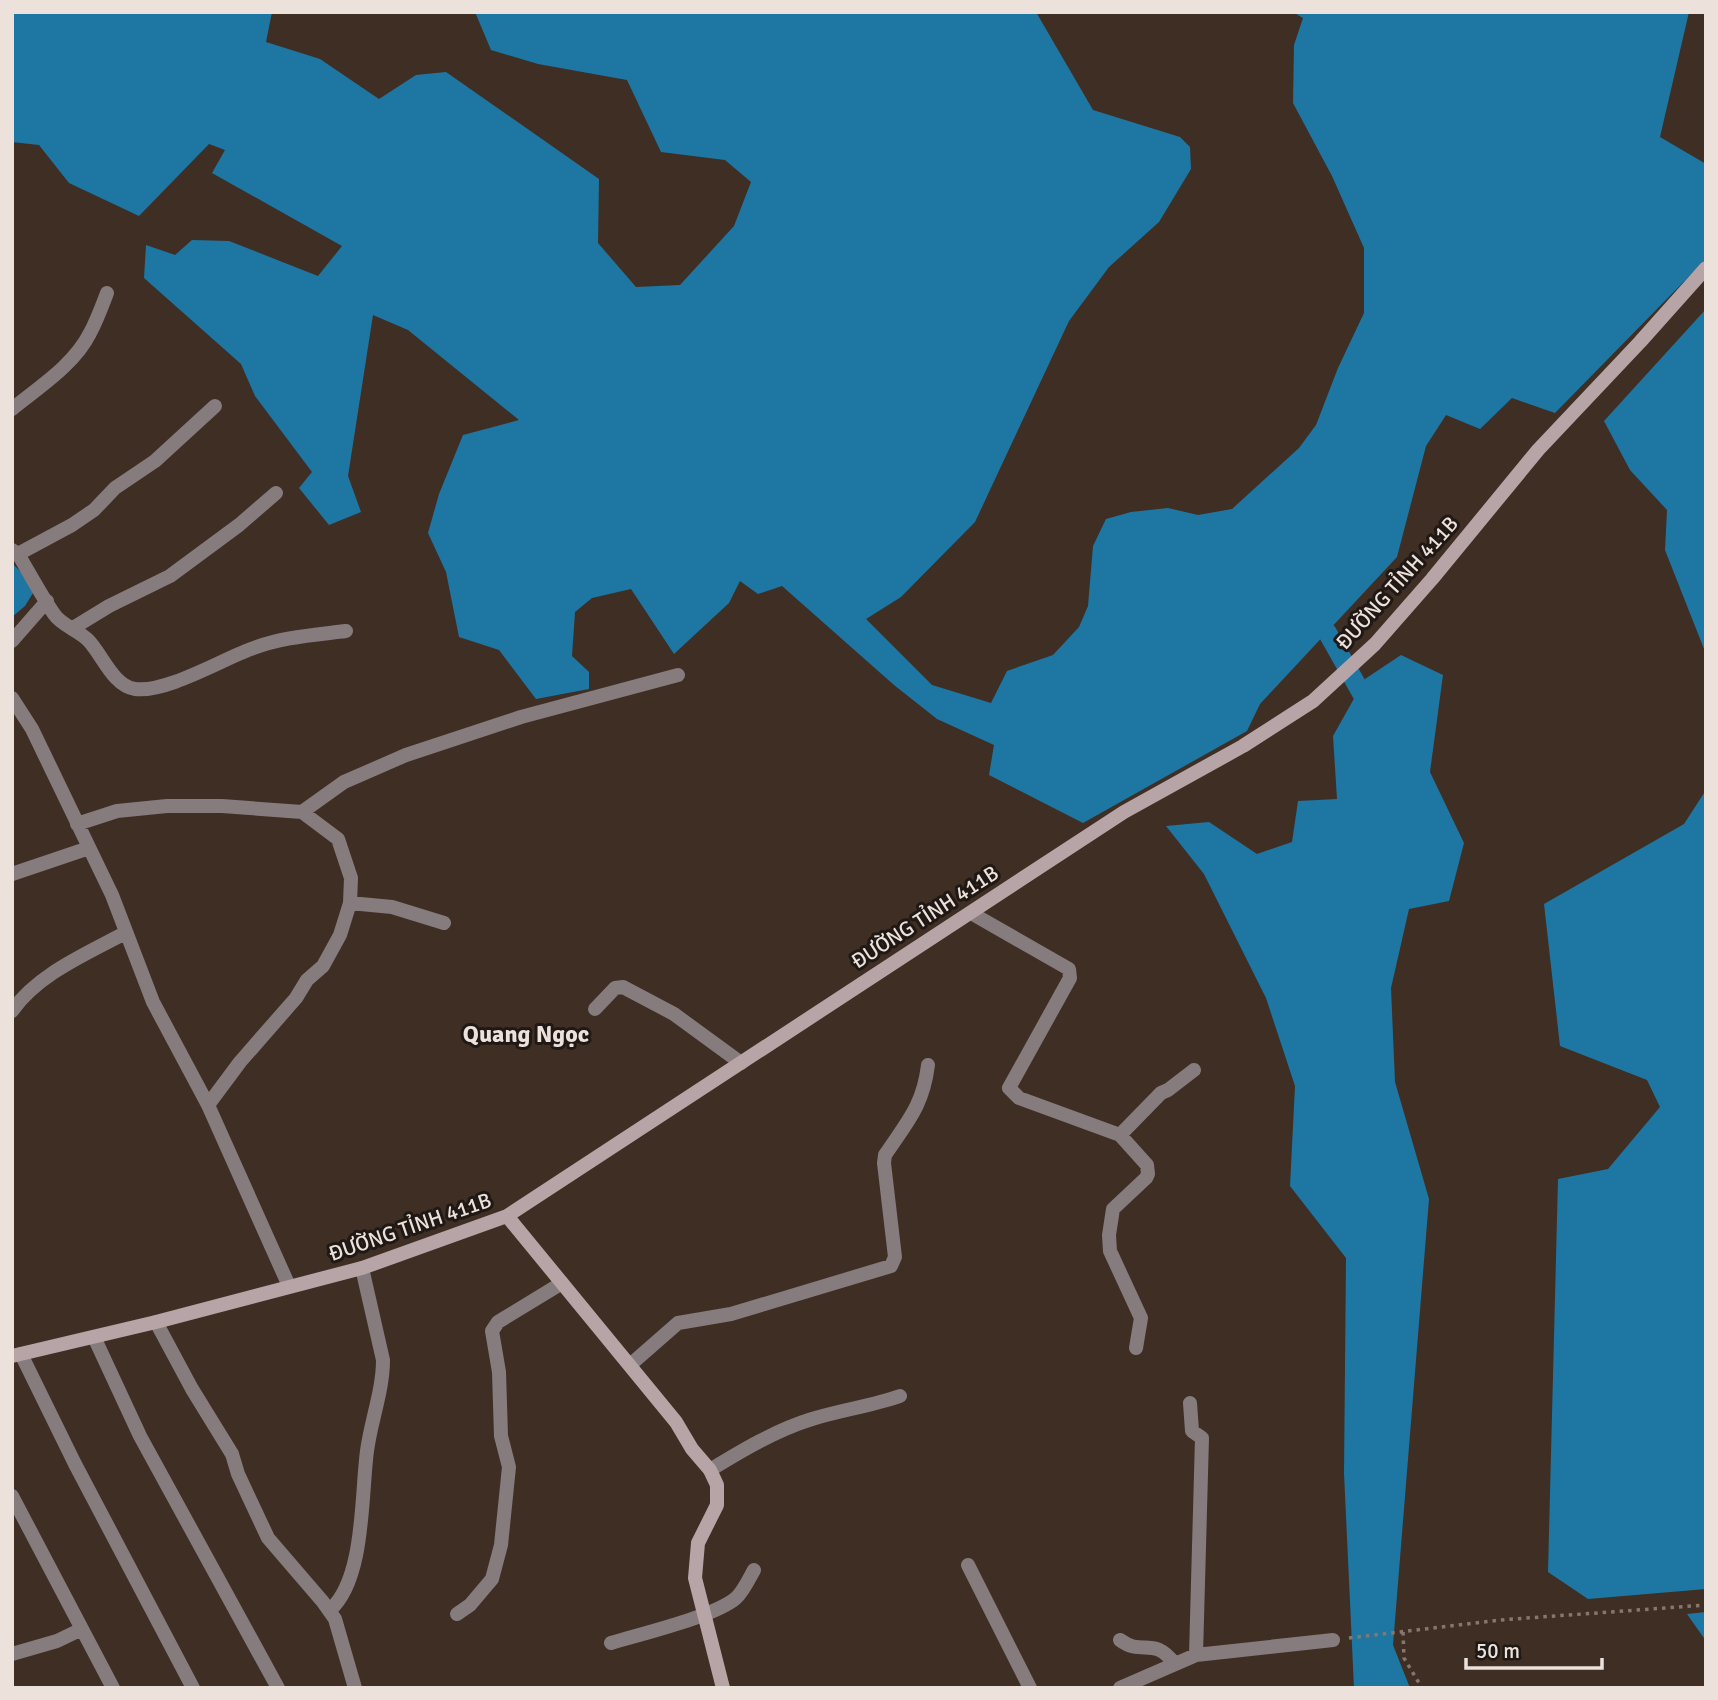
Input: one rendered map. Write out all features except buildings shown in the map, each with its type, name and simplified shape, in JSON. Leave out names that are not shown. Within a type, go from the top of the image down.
[{"type":"main road","name":"ĐƯỜNG TỈNH 411B","points":[[16,1355],[156,1322],[362,1268],[507,1216],[1124,812],[1242,746],[1313,701],[1375,644],[1538,450],[1706,268]]},
{"type":"main road","points":[[507,1216],[631,1366],[710,1470],[717,1485],[717,1505],[698,1543],[695,1578],[723,1688]]},
{"type":"street","points":[[12,409],[77,353],[90,335],[107,293]]},
{"type":"street","points":[[215,406],[155,461],[115,488],[94,510],[72,525],[15,552],[56,617],[87,638],[126,686],[145,689],[168,684],[253,648],[299,636],[346,631]]},
{"type":"street","points":[[73,628],[170,576],[276,493]]},
{"type":"street","points":[[12,641],[47,601]]},
{"type":"street","points":[[303,812],[344,782],[406,755],[521,717],[678,675]]},
{"type":"street","points":[[12,698],[32,729],[112,895],[153,1002],[208,1105],[289,1286]]},
{"type":"street","points":[[77,824],[117,811],[167,806],[222,806],[303,812],[338,839],[351,878],[349,903],[340,936],[323,966],[307,980],[296,998],[240,1062],[208,1105]]},
{"type":"street","points":[[12,874],[89,848]]},
{"type":"street","points":[[349,903],[392,907],[444,923]]},
{"type":"street","points":[[971,913],[1069,969],[1070,978],[1009,1088],[1018,1098],[1120,1135],[1147,1165],[1146,1178],[1113,1209],[1109,1236],[1110,1251],[1141,1318],[1141,1331],[1136,1348]]},
{"type":"street","points":[[12,1011],[36,986],[125,933]]},
{"type":"street","points":[[595,1009],[615,988],[623,987],[674,1014],[741,1063]]},
{"type":"street","points":[[631,1366],[678,1323],[731,1314],[891,1266],[895,1257],[885,1155],[918,1108],[928,1065]]},
{"type":"street","points":[[1120,1135],[1161,1093],[1194,1070]]},
{"type":"street","points":[[330,1610],[346,1591],[359,1535],[368,1443],[383,1376],[383,1360],[362,1268]]},
{"type":"street","points":[[457,1614],[470,1605],[492,1579],[502,1545],[509,1467],[502,1436],[499,1373],[492,1331],[498,1322],[562,1283]]},
{"type":"street","points":[[156,1322],[192,1389],[232,1454],[238,1474],[264,1531],[335,1619],[355,1688]]},
{"type":"street","points":[[94,1337],[140,1436],[278,1688]]},
{"type":"street","points":[[16,1355],[193,1688]]},
{"type":"street","points":[[710,1470],[754,1445],[811,1419],[900,1396]]},
{"type":"street","points":[[1190,1403],[1192,1431],[1202,1438],[1196,1655]]},
{"type":"street","points":[[12,1496],[113,1688]]},
{"type":"street","points":[[968,1565],[1030,1688]]},
{"type":"street","points":[[611,1643],[703,1615],[737,1598],[754,1570]]},
{"type":"street","points":[[12,1654],[57,1641],[82,1629]]},
{"type":"street","points":[[1120,1640],[1132,1646],[1166,1651],[1175,1664]]},
{"type":"street","points":[[1120,1688],[1196,1655],[1333,1640]]},
{"type":"path","points":[[1333,1640],[1500,1620],[1706,1605]]},
{"type":"path","points":[[1403,1632],[1404,1658],[1422,1688]]},
{"type":"water","points":[[12,12],[272,12],[266,42],[320,59],[379,99],[416,75],[446,72],[599,179],[598,243],[636,287],[680,285],[734,226],[751,182],[725,160],[661,152],[627,80],[538,64],[491,50],[475,12],[1036,12],[1093,110],[1180,137],[1190,147],[1191,169],[1159,222],[1109,267],[1069,321],[975,522],[901,597],[866,619],[932,685],[991,703],[1007,671],[1053,655],[1079,627],[1088,606],[1093,546],[1106,519],[1131,512],[1168,508],[1198,515],[1232,509],[1299,448],[1316,425],[1338,368],[1364,313],[1364,248],[1332,176],[1293,103],[1294,45],[1303,18],[1293,12],[1689,12],[1660,137],[1706,164],[1706,259],[1555,413],[1512,398],[1480,429],[1446,415],[1426,446],[1397,557],[1260,704],[1247,731],[1083,823],[989,775],[994,745],[937,719],[894,685],[782,586],[758,594],[740,581],[729,603],[674,654],[631,589],[592,598],[575,612],[572,656],[589,672],[589,689],[536,699],[499,650],[459,637],[446,572],[428,533],[439,494],[463,435],[519,420],[408,330],[373,315],[348,476],[361,512],[329,525],[299,488],[312,472],[255,396],[241,364],[144,278],[146,245],[175,255],[192,240],[229,241],[318,276],[342,246],[212,173],[225,150],[209,144],[139,216],[69,183],[39,145],[12,142]]},
{"type":"water","points":[[1706,309],[1706,654],[1665,550],[1667,510],[1630,470],[1604,421]]},
{"type":"water","points":[[12,563],[29,580],[33,593],[25,606],[12,617]]},
{"type":"water","points":[[1401,655],[1443,675],[1430,772],[1464,843],[1449,901],[1409,909],[1391,988],[1395,1082],[1429,1199],[1393,1645],[1410,1688],[1354,1688],[1344,1473],[1346,1258],[1290,1186],[1295,1086],[1266,998],[1204,874],[1166,826],[1209,822],[1257,854],[1292,842],[1298,801],[1337,799],[1333,736],[1365,679]]},
{"type":"water","points":[[1706,790],[1706,1589],[1588,1599],[1548,1572],[1558,1179],[1608,1169],[1660,1107],[1647,1080],[1560,1046],[1544,904],[1684,824]]},
{"type":"water","points":[[1706,1612],[1706,1641],[1687,1614]]},
{"type":"waterway","points":[[1327,632],[1371,710]]},
{"type":"district","name":"Quang Ngọc","points":[[526,1034]]}]
